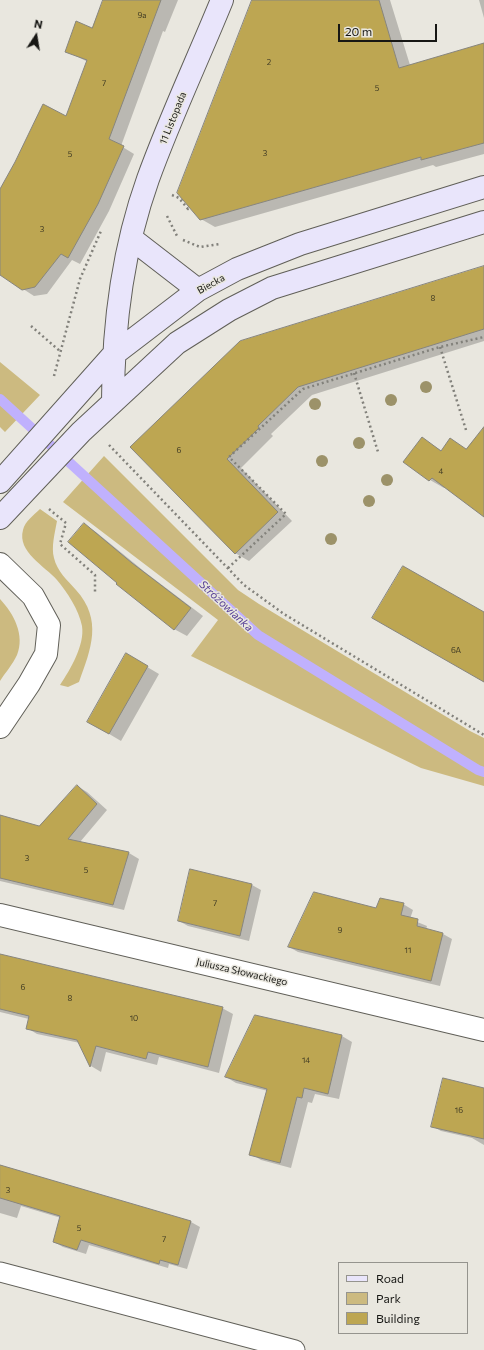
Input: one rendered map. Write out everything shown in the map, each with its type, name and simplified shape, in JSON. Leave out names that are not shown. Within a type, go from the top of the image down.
[{"type":"street","name":"11 Listopada","points":[[113,402],[113,355],[122,286],[132,239],[148,179],[222,0]]},
{"type":"street","name":"Biecka","points":[[0,482],[113,355],[198,290],[237,269],[300,244],[484,187]]},
{"type":"street","points":[[0,518],[81,432],[177,343],[229,310],[272,288],[484,222]]},
{"type":"street","points":[[132,239],[198,290]]},
{"type":"street","points":[[0,564],[33,596],[49,625],[46,654],[29,684],[0,727]]},
{"type":"street","name":"Juliusza Słowackiego","points":[[0,915],[484,1030]]},
{"type":"lane","points":[[0,1272],[295,1350]]},
{"type":"path","points":[[179,198],[188,209],[189,207]]},
{"type":"path","points":[[165,212],[179,239],[200,247],[224,243]]},
{"type":"path","points":[[53,379],[80,278],[102,229]]},
{"type":"path","points":[[31,326],[61,352]]},
{"type":"path","points":[[228,568],[286,514],[230,457],[304,389],[440,347],[484,337]]},
{"type":"path","points":[[440,347],[466,430]]},
{"type":"path","points":[[354,373],[378,452]]},
{"type":"path","points":[[104,440],[244,585],[284,614],[484,735]]},
{"type":"path","points":[[48,508],[66,523],[60,544],[95,575],[96,592]]},
{"type":"green space","points":[[0,362],[40,395],[5,432],[0,427]]},
{"type":"green space","points":[[104,456],[238,590],[470,731],[484,738],[484,786],[421,768],[191,656],[218,620],[63,502]]},
{"type":"green space","points":[[40,509],[57,521],[53,549],[55,563],[84,601],[90,612],[92,624],[90,646],[79,682],[68,687],[60,685],[72,665],[79,649],[82,626],[75,608],[65,590],[52,575],[33,558],[24,545],[22,538],[24,527],[30,518]]},
{"type":"green space","points":[[0,599],[14,618],[20,640],[17,655],[0,681]]},
{"type":"building","points":[[103,0],[161,0],[109,139],[124,146],[98,204],[68,258],[61,254],[35,287],[22,290],[0,275],[0,189],[43,104],[66,116],[87,60],[65,52],[76,21],[92,28]]},
{"type":"building","points":[[252,0],[379,0],[399,68],[484,43],[484,143],[421,160],[421,157],[200,220],[177,193]]},
{"type":"building","points":[[484,266],[484,329],[298,387],[227,459],[278,512],[235,554],[130,447],[240,341]]},
{"type":"building","points":[[484,427],[484,517],[432,478],[429,481],[403,462],[422,437],[441,451],[450,438],[466,449]]},
{"type":"building","points":[[84,523],[132,563],[191,608],[174,630],[116,584],[117,583],[68,542]]},
{"type":"building","points":[[403,566],[484,612],[484,682],[372,618]]},
{"type":"building","points":[[126,653],[148,666],[109,734],[87,722]]},
{"type":"building","points":[[77,785],[97,804],[68,839],[129,852],[113,905],[0,878],[0,815],[39,826]]},
{"type":"building","points":[[190,869],[252,884],[240,936],[178,921]]},
{"type":"building","points":[[314,892],[376,908],[380,898],[404,903],[401,915],[418,919],[417,926],[443,933],[431,981],[288,947]]},
{"type":"building","points":[[0,954],[223,1007],[208,1067],[148,1052],[146,1059],[96,1046],[90,1067],[77,1040],[26,1029],[29,1016],[0,1009]]},
{"type":"building","points":[[255,1015],[342,1035],[328,1094],[304,1088],[302,1098],[297,1097],[280,1163],[249,1155],[267,1089],[225,1077]]},
{"type":"building","points":[[443,1078],[484,1088],[484,1139],[431,1127]]},
{"type":"building","points":[[0,1165],[191,1221],[178,1265],[160,1260],[159,1264],[81,1240],[77,1250],[53,1242],[60,1216],[0,1198]]},
{"type":"waterway","name":"Stróżowianka","points":[[0,399],[258,635],[478,770],[484,772]]}]
